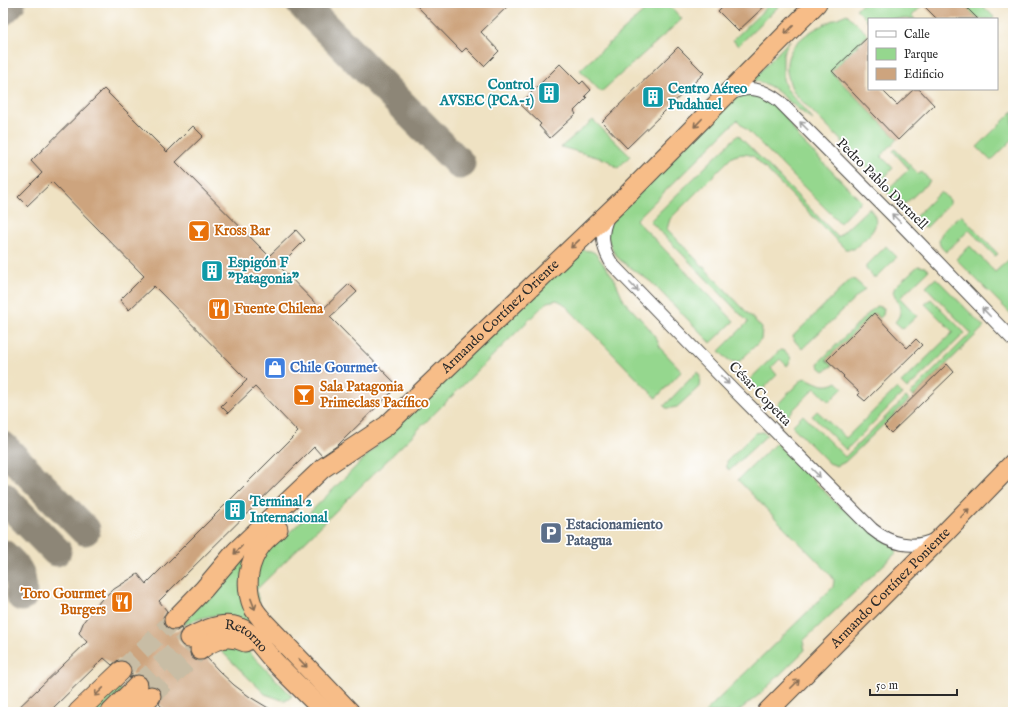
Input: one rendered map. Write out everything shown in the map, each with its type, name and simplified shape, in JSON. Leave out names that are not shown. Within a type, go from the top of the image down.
[{"type":"highway","name":"Armando Cortínez Oriente","points":[[174,620],[204,589],[236,551],[323,468],[386,426],[612,209],[817,3]]},
{"type":"highway","points":[[350,712],[264,622],[254,608],[251,601],[248,581],[249,570],[252,559],[262,544],[386,426]]},
{"type":"highway","name":"Armando Cortínez Poniente","points":[[767,712],[1013,463]]},
{"type":"highway","name":"Retorno","points":[[194,644],[201,631],[216,625],[236,627],[248,632],[260,644],[274,662],[325,712]]},
{"type":"highway","points":[[78,712],[120,671]]},
{"type":"highway","points":[[111,712],[146,693],[134,712]]},
{"type":"street","name":"Pedro Pablo Dartnell","points":[[716,104],[726,97],[744,89],[757,89],[764,91],[775,98],[873,195],[1013,340]]},
{"type":"street","name":"César Copetta","points":[[612,209],[605,223],[602,239],[605,252],[612,264],[872,529],[887,540],[905,545],[923,544],[946,532]]},
{"type":"green space","points":[[653,3],[667,3],[682,19],[601,92],[580,70]]},
{"type":"green space","points":[[771,3],[782,3],[738,46],[733,40]]},
{"type":"green space","points":[[864,3],[921,3],[923,5],[912,16],[914,18],[868,18],[868,21],[856,9]]},
{"type":"green space","points":[[962,3],[980,3],[994,17],[977,18]]},
{"type":"green space","points":[[847,14],[868,35],[831,72],[897,139],[881,156],[893,168],[881,181],[796,95],[790,84],[787,72],[787,60],[791,51],[798,42],[816,28]]},
{"type":"green space","points":[[790,40],[783,54],[783,79],[786,88],[813,120],[774,89],[765,84],[752,80]]},
{"type":"green space","points":[[753,94],[774,103],[799,138],[861,201],[840,223],[737,120],[636,220],[734,321],[711,343],[651,282],[620,260],[613,251],[607,237],[609,224],[734,96]]},
{"type":"green space","points":[[1013,111],[1013,139],[991,161],[977,147]]},
{"type":"green space","points":[[593,120],[630,156],[618,168],[607,160],[561,147]]},
{"type":"green space","points":[[738,135],[838,237],[869,208],[874,214],[876,220],[873,230],[864,240],[854,249],[845,249],[753,156],[745,154],[732,157],[670,219],[667,229],[762,328],[761,340],[740,361],[733,362],[723,356],[719,351],[748,322],[650,221]]},
{"type":"green space","points":[[895,149],[918,174],[922,172],[930,181],[903,204],[897,202],[886,191],[909,169],[893,151]]},
{"type":"green space","points":[[939,193],[942,193],[950,200],[950,203],[927,227],[922,227],[915,220],[916,216]]},
{"type":"green space","points":[[961,215],[998,254],[995,256],[969,230],[946,252],[943,249],[939,241],[940,237],[946,228]]},
{"type":"green space","points":[[886,246],[897,257],[877,277],[873,277],[866,269],[866,266]]},
{"type":"green space","points":[[970,246],[995,272],[1013,256],[1013,316],[956,259]]},
{"type":"green space","points":[[582,250],[595,253],[614,278],[624,301],[649,328],[661,349],[682,371],[656,398],[563,303],[557,300],[547,302],[256,590],[261,610],[268,620],[266,622],[258,609],[253,596],[251,584],[253,573],[265,552],[275,542],[288,534],[538,285],[575,251]]},
{"type":"green space","points":[[918,266],[925,267],[929,270],[900,298],[917,316],[903,329],[895,322],[900,314],[900,307],[893,292],[895,287]]},
{"type":"green space","points":[[936,278],[984,327],[913,397],[910,394],[971,333],[926,287]]},
{"type":"green space","points":[[851,279],[855,280],[865,289],[802,349],[794,340],[793,336]]},
{"type":"green space","points":[[931,299],[965,333],[907,389],[901,383],[953,332],[925,304]]},
{"type":"green space","points":[[876,306],[884,308],[883,315],[880,318],[874,313],[826,360],[832,366],[824,371],[819,367],[818,364],[820,361]]},
{"type":"green space","points":[[780,350],[785,351],[791,358],[790,362],[787,366],[780,359],[771,368],[777,375],[762,390],[757,390],[750,380],[751,378]]},
{"type":"green space","points":[[697,372],[700,376],[699,387],[677,407],[666,408],[664,406]]},
{"type":"green space","points":[[806,378],[825,385],[837,382],[843,388],[829,402],[815,388],[785,418],[779,411],[778,404],[802,379]]},
{"type":"green space","points":[[897,388],[902,394],[846,450],[812,416],[817,411],[846,438]]},
{"type":"green space","points":[[906,397],[909,400],[845,462],[837,466],[829,463],[792,426],[803,415],[845,457]]},
{"type":"green space","points":[[763,432],[767,435],[729,471],[727,468],[727,461],[755,433]]},
{"type":"green space","points":[[776,443],[835,502],[893,546],[897,552],[803,641],[805,650],[760,694],[737,712],[705,712],[833,587],[834,580],[830,574],[738,480]]},
{"type":"green space","points":[[246,552],[259,630],[237,620],[220,616],[204,617],[181,626]]},
{"type":"green space","points":[[220,645],[247,650],[292,696],[287,700],[282,700],[265,694],[217,647]]},
{"type":"green space","points":[[118,687],[123,691],[101,712],[89,712]]},
{"type":"building","points":[[414,3],[511,3],[481,32],[499,51],[484,66],[466,48],[462,52]]},
{"type":"building","points":[[726,3],[768,3],[738,31],[718,11]]},
{"type":"building","points":[[921,3],[962,3],[977,18],[936,18]]},
{"type":"building","points":[[868,37],[868,90],[882,90],[897,105],[913,90],[920,90],[934,105],[898,140],[832,71]]},
{"type":"building","name":"Centro Aéreo Pudahuel","points":[[678,47],[704,73],[627,148],[602,122]]},
{"type":"building","points":[[560,64],[580,84],[583,81],[591,90],[585,96],[587,98],[574,111],[576,114],[550,138],[539,126],[541,124],[520,104]]},
{"type":"building","name":"Espigón F \"Patagonia\"","points":[[104,89],[167,152],[193,126],[203,136],[176,162],[269,256],[296,230],[305,240],[279,266],[322,310],[349,284],[357,292],[330,317],[398,386],[338,445],[322,456],[314,447],[159,601],[167,611],[163,617],[164,623],[171,631],[177,631],[181,628],[182,630],[178,637],[179,643],[189,649],[191,657],[195,660],[201,661],[207,658],[234,685],[250,697],[275,712],[167,712],[159,704],[162,694],[158,688],[149,685],[146,678],[141,675],[135,675],[129,678],[132,674],[132,668],[129,663],[118,660],[112,665],[104,658],[49,712],[14,712],[87,642],[79,633],[84,621],[101,600],[111,591],[138,574],[146,584],[298,432],[255,387],[228,413],[221,406],[247,380],[154,286],[129,310],[120,300],[144,276],[52,182],[27,206],[18,197],[42,173],[31,161]]},
{"type":"building","points":[[874,313],[907,348],[916,339],[922,345],[865,401],[858,395],[860,393],[827,360]]},
{"type":"building","points":[[947,364],[954,372],[891,433],[884,426]]},
{"type":"taxiway","points":[[3,10],[10,3]]},
{"type":"taxiway","points":[[301,3],[460,164]]},
{"type":"taxiway","points":[[3,447],[85,530]]},
{"type":"taxiway","points":[[3,497],[56,551]]},
{"type":"taxiway","points":[[3,555],[18,572],[21,581],[22,596]]},
{"type":"tunnel","points":[[121,671],[174,620]]},
{"type":"tunnel","points":[[138,685],[189,638]]},
{"type":"tunnel","points":[[151,696],[200,650]]},
{"type":"place","name":"Control AVSEC (PCA-1)","points":[[549,93]]},
{"type":"place","name":"Centro Aéreo Pudahuel","points":[[653,97]]},
{"type":"place","name":"Kross Bar","points":[[199,231]]},
{"type":"place","name":"Espigón F \"Patagonia\"","points":[[212,271]]},
{"type":"place","name":"Fuente Chilena","points":[[219,309]]},
{"type":"place","name":"Chile Gourmet","points":[[275,368]]},
{"type":"place","name":"Sala Patagonia Primeclass Pacífico","points":[[304,395]]},
{"type":"place","name":"Terminal 2 Internacional","points":[[235,510]]},
{"type":"place","name":"Estacionamiento Patagua","points":[[551,533]]},
{"type":"place","name":"Toro Gourmet Burgers","points":[[122,602]]}]
